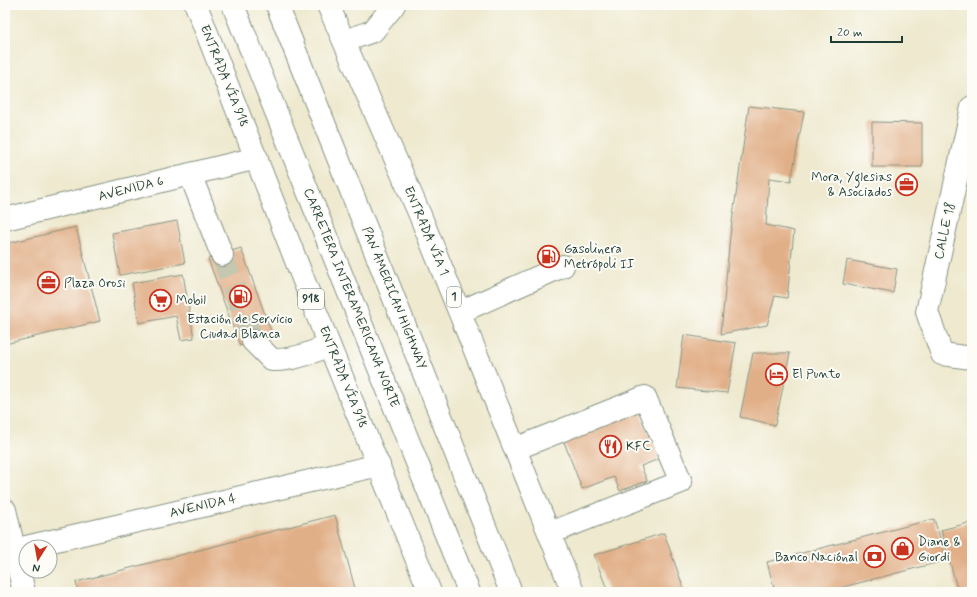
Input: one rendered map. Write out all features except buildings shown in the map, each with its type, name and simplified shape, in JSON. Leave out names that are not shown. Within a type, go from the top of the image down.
[{"type":"main road","name":"ENTRADA VÍA 918","points":[[196,5],[329,345],[430,592]]},
{"type":"main road","name":"CARRETERA INTERAMERICANA NORTE","points":[[233,5],[469,592]]},
{"type":"main road","name":"PAN AMERICAN HIGHWAY","points":[[277,5],[511,592]]},
{"type":"main road","name":"ENTRADA VÍA 1","points":[[328,5],[420,215],[573,592]]},
{"type":"main road","points":[[345,41],[373,31],[394,5]]},
{"type":"main road","name":"CALLE 18","points":[[972,107],[927,312],[942,354],[972,358]]},
{"type":"main road","name":"AVENIDA 6","points":[[5,219],[257,158]]},
{"type":"main road","points":[[190,174],[222,254]]},
{"type":"main road","points":[[460,312],[563,266]]},
{"type":"main road","points":[[253,341],[272,360],[280,360],[312,353],[329,345]]},
{"type":"main road","points":[[515,449],[645,398],[681,482],[550,533]]},
{"type":"main road","name":"AVENIDA 4","points":[[58,540],[379,465]]},
{"type":"main road","points":[[5,510],[18,549]]},
{"type":"main road","points":[[22,579],[24,592]]},
{"type":"tunnel","points":[[222,255],[253,341]]},
{"type":"place","name":"Mora, Yglesias & Asociados","points":[[907,184]]},
{"type":"place","name":"Gasolinera Metrópoli II","points":[[548,256]]},
{"type":"place","name":"Plaza Orosi","points":[[48,283]]},
{"type":"place","name":"Estación de Servicio Ciudad Blanca","points":[[240,297]]},
{"type":"place","name":"Mobil","points":[[161,300]]},
{"type":"place","name":"El Punto","points":[[776,374]]},
{"type":"place","name":"KFC","points":[[610,446]]},
{"type":"place","name":"Diane & Giordi","points":[[902,549]]},
{"type":"place","name":"Banco Naciónal","points":[[874,557]]}]
